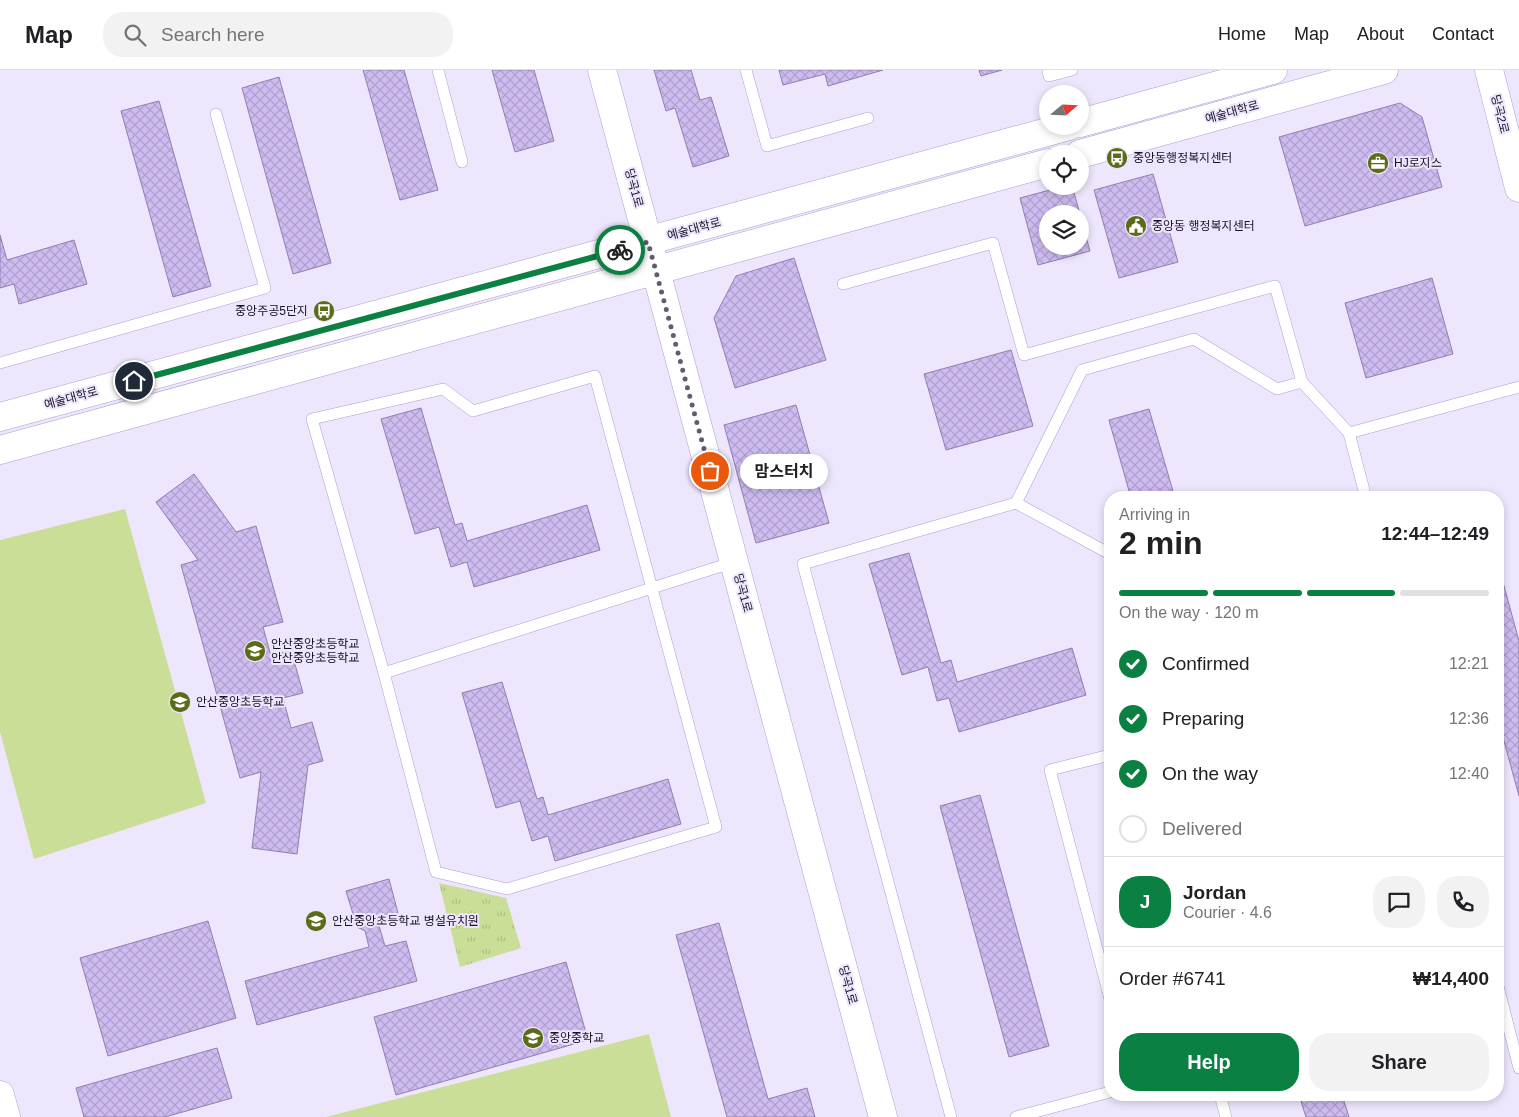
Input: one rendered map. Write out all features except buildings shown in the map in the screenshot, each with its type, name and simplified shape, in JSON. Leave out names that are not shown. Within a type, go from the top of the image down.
[{"type":"street","name":"당곡1로","points":[[602,70],[883,1117]]},
{"type":"street","points":[[1089,121],[1273,70]]},
{"type":"street","name":"예술대학로","points":[[1089,152],[1384,70]]},
{"type":"street","name":"당곡2로","points":[[1489,70],[1519,188]]},
{"type":"street","name":"예술대학로","points":[[0,417],[1039,134]]},
{"type":"street","points":[[0,450],[1039,165]]},
{"type":"street","points":[[0,1095],[6,1117]]},
{"type":"lane","points":[[438,70],[462,162]]},
{"type":"lane","points":[[746,70],[767,146],[868,118]]},
{"type":"lane","points":[[1048,70],[1049,76],[1072,70]]},
{"type":"lane","points":[[0,363],[265,288],[216,114]]},
{"type":"lane","points":[[843,284],[993,243],[1024,355],[1275,286],[1302,382],[1349,433],[1364,491]]},
{"type":"lane","points":[[1016,503],[1082,370],[1194,339],[1277,389],[1302,382]]},
{"type":"lane","points":[[595,376],[716,827],[507,889],[436,872],[384,673],[312,419],[443,389],[473,411],[595,376]]},
{"type":"lane","points":[[1349,433],[1519,387]]},
{"type":"lane","points":[[950,1117],[803,564],[1016,503],[1104,551]]},
{"type":"lane","points":[[384,673],[734,562]]},
{"type":"lane","points":[[1104,756],[1050,770],[1104,976]]},
{"type":"lane","points":[[1504,1009],[1519,1068]]},
{"type":"lane","points":[[1016,1117],[1104,1094]]},
{"type":"lane","points":[[1222,1101],[1226,1117]]},
{"type":"green space","points":[[125,509],[206,803],[34,859],[0,732],[0,540]]},
{"type":"green space","points":[[439,883],[506,898],[521,948],[460,967]]},
{"type":"green space","points":[[649,1034],[671,1117],[326,1117]]},
{"type":"way so far","points":[[620,250],[648,242],[710,471]]},
{"type":"place","name":"중앙동행정복지센터","points":[[1117,158]]},
{"type":"place","name":"HJ로지스","points":[[1378,163]]},
{"type":"place","name":"중앙동 행정복지센터","points":[[1136,226]]},
{"type":"place","name":"중앙주공5단지","points":[[324,311]]},
{"type":"place","name":"맘스터치","points":[[710,471]]},
{"type":"place","name":"안산중앙초등학교 안산중앙초등학교","points":[[255,651]]},
{"type":"place","name":"안산중앙초등학교","points":[[180,702]]},
{"type":"place","name":"안산중앙초등학교 병설유치원","points":[[316,921]]},
{"type":"place","name":"중앙중학교","points":[[533,1038]]},
{"type":"route","points":[[134,381],[620,250]]}]
